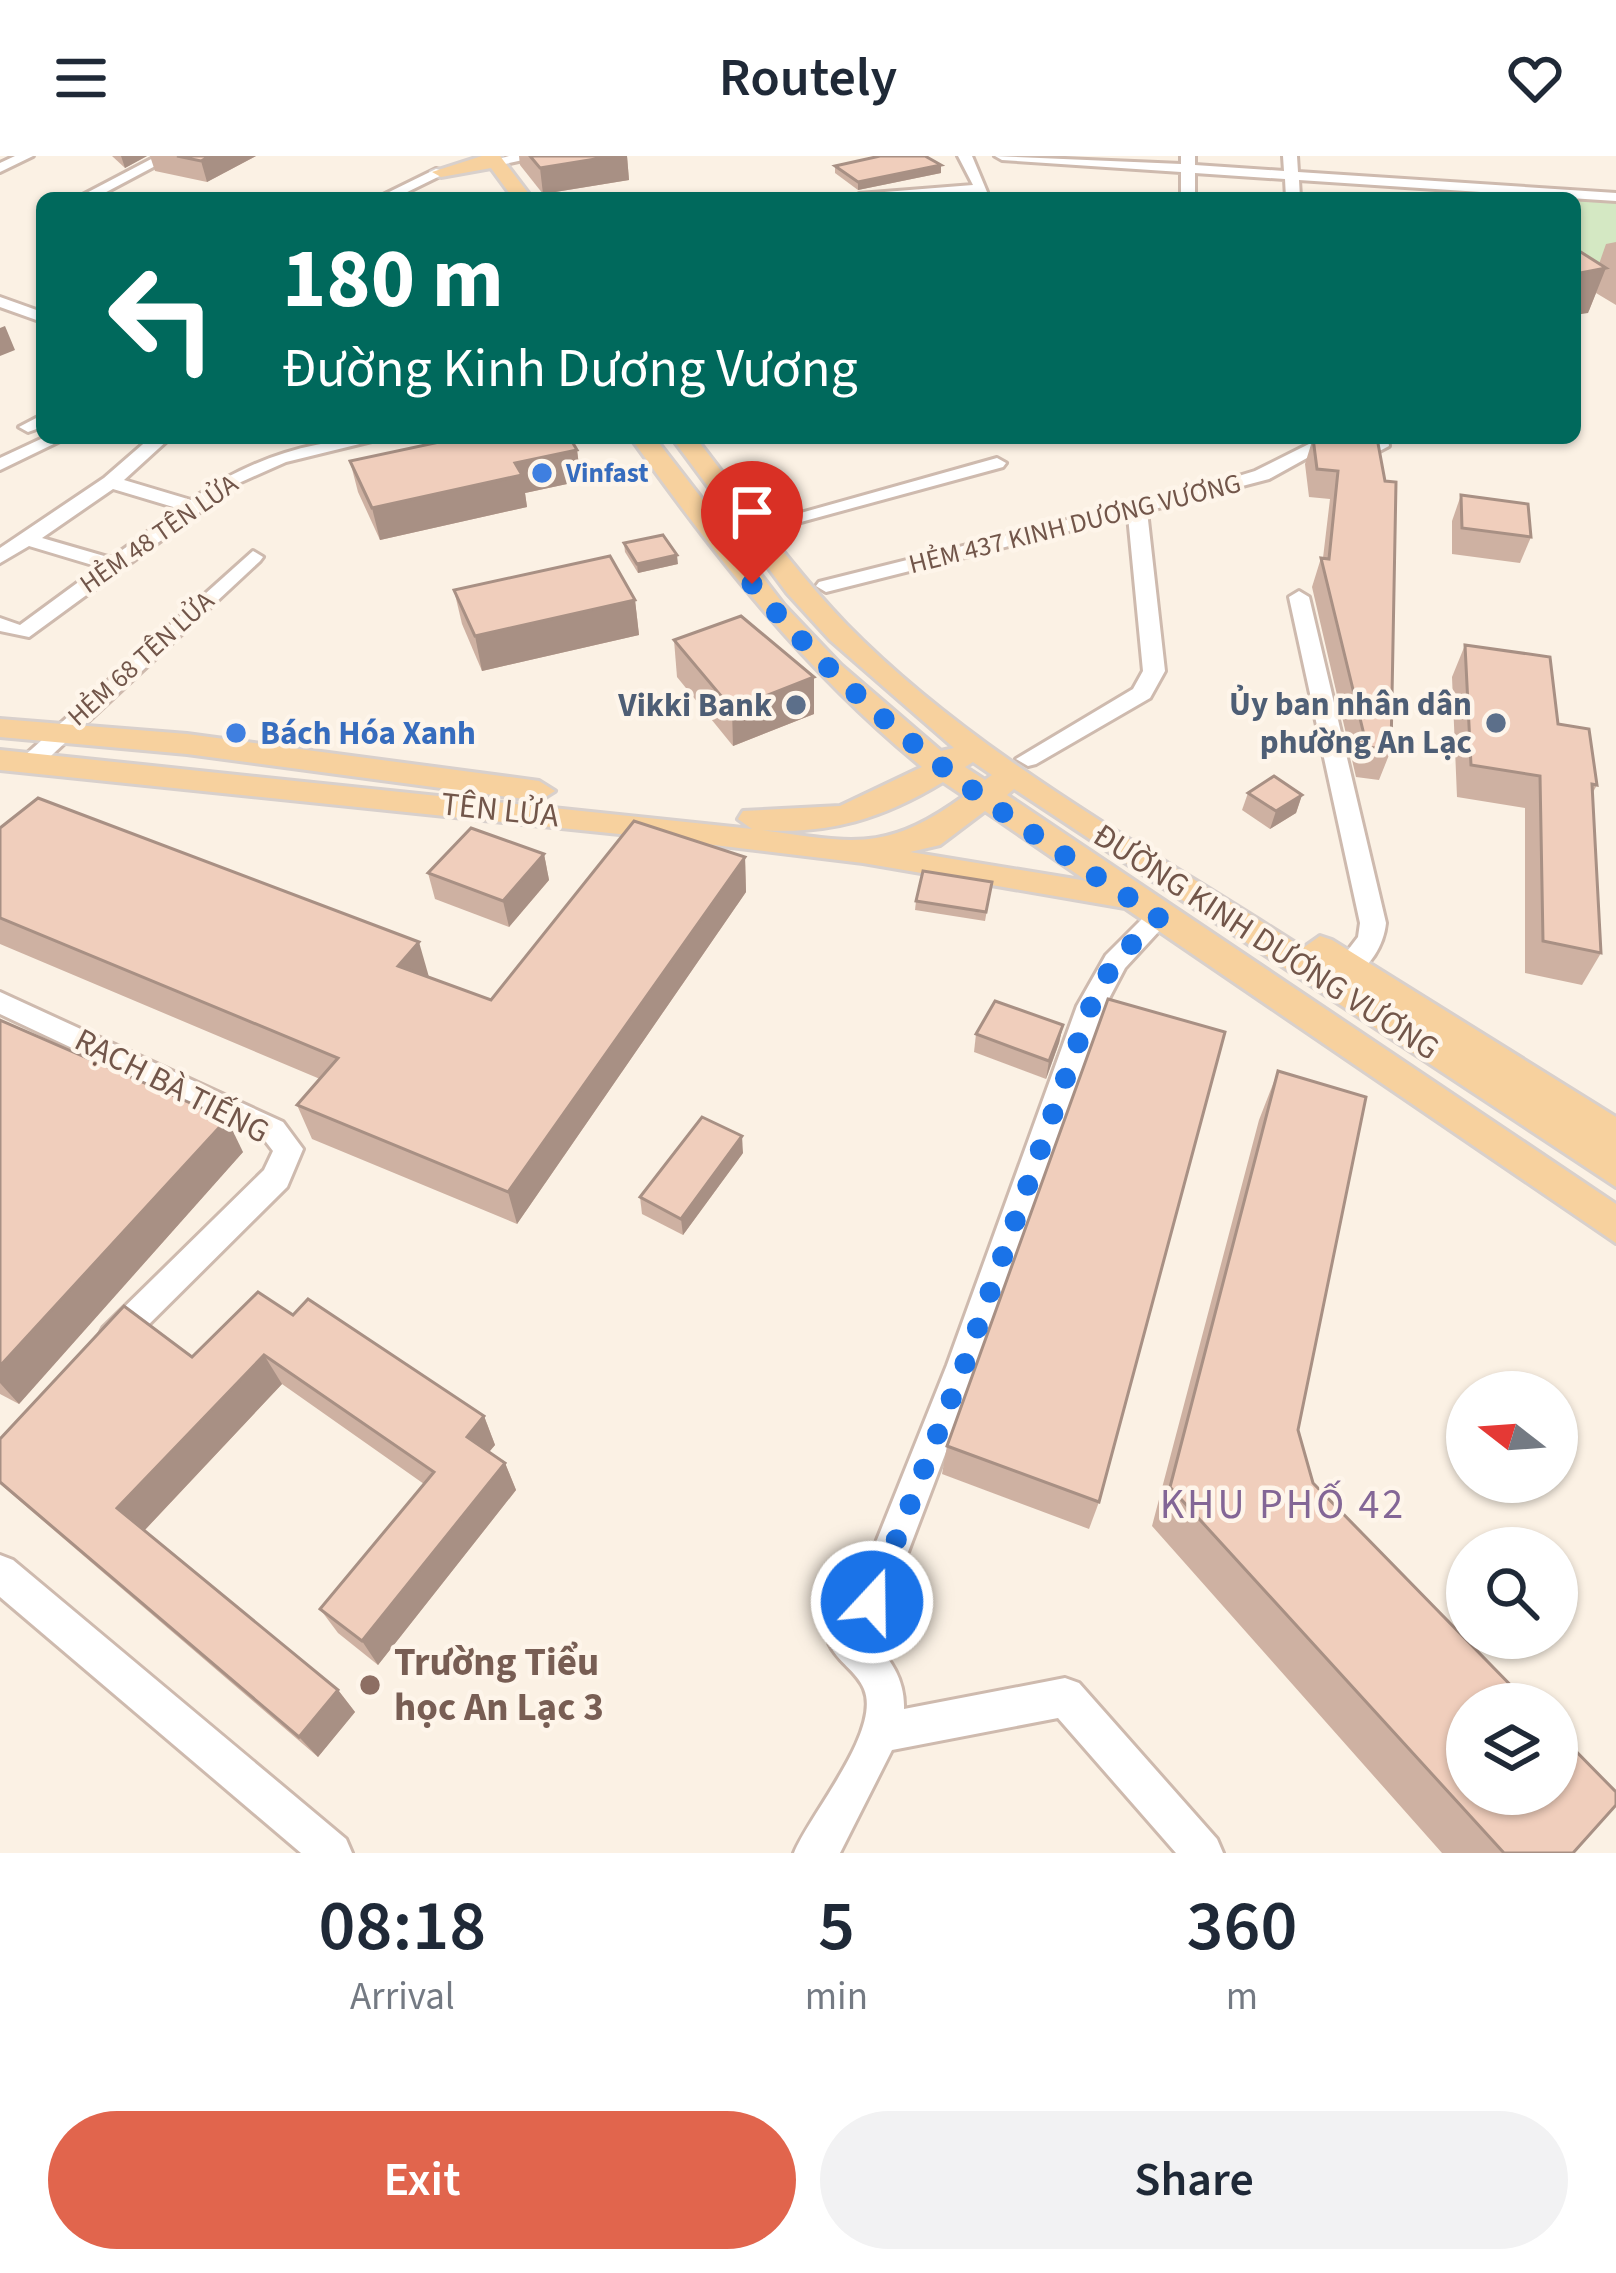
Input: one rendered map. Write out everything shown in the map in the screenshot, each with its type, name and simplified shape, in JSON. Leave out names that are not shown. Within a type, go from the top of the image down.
[{"type":"main road","points":[[463,167],[496,192]]},
{"type":"main road","points":[[463,167],[511,192]]},
{"type":"main road","name":"ĐƯỜNG KINH DƯƠNG VƯƠNG","points":[[642,444],[735,595],[782,651],[835,701],[908,737],[944,767],[1008,777],[1411,1021],[1616,1137]]},
{"type":"main road","name":"ĐƯỜNG KINH DƯƠNG VƯƠNG","points":[[689,444],[840,634],[984,742]]},
{"type":"main road","name":"ĐƯỜNG KINH DƯƠNG VƯƠNG","points":[[716,444],[826,586],[984,742],[1008,777],[1147,910],[1616,1226]]},
{"type":"main road","name":"TÊN LỬA","points":[[0,728],[202,746],[816,824],[862,814],[984,742]]},
{"type":"main road","name":"TÊN LỬA","points":[[15,761],[638,825],[855,854],[913,844],[954,823],[1008,777]]},
{"type":"main road","points":[[855,854],[1147,910]]},
{"type":"main road","points":[[1299,1010],[1338,975]]},
{"type":"main road","points":[[1380,1063],[1411,1021]]},
{"type":"main road","name":"ĐƯỜNG KINH DƯƠNG VƯƠNG","points":[[1411,1021],[1616,1171]]},
{"type":"main road","name":"ĐƯỜNG KINH DƯƠNG VƯƠNG","points":[[1448,1111],[1467,1146],[1616,1256]]},
{"type":"street","points":[[97,192],[167,156]]},
{"type":"street","points":[[399,192],[463,167],[534,156]]},
{"type":"street","points":[[1002,156],[1188,162],[1389,190],[1436,192]]},
{"type":"street","points":[[1290,156],[1293,192]]},
{"type":"street","points":[[0,168],[14,158]]},
{"type":"street","points":[[941,192],[982,189],[964,158]]},
{"type":"street","points":[[1581,196],[1616,197]]},
{"type":"street","points":[[0,302],[36,315]]},
{"type":"street","points":[[0,465],[44,444]]},
{"type":"street","points":[[0,557],[111,482],[154,444]]},
{"type":"street","name":"HẺM 48 TÊN LỬA","points":[[0,625],[22,633],[190,506],[235,478],[281,458],[347,444]]},
{"type":"street","name":"HẺM 437 KINH DƯƠNG VƯƠNG","points":[[826,586],[1262,475],[1313,447],[1368,452],[1380,444]]},
{"type":"street","points":[[775,523],[997,463]]},
{"type":"street","points":[[111,482],[190,506]]},
{"type":"street","points":[[1008,777],[1142,693],[1154,671],[1137,506]]},
{"type":"street","points":[[26,539],[112,565]]},
{"type":"street","name":"HẺM 68 TÊN LỬA","points":[[15,761],[59,733],[253,557]]},
{"type":"street","points":[[1299,597],[1373,923],[1371,940],[1338,975]]},
{"type":"street","points":[[814,1853],[842,1818],[876,1734],[886,1692],[874,1670],[848,1643],[872,1602],[964,1366],[1091,1006],[1147,910]]},
{"type":"street","name":"RẠCH BÀ TIẾNG","points":[[0,1002],[273,1130],[288,1149],[275,1178],[97,1354]]},
{"type":"street","points":[[0,1573],[332,1853]]},
{"type":"street","points":[[876,1734],[1065,1697],[1203,1853]]},
{"type":"green space","points":[[1581,198],[1616,200],[1616,264],[1581,271]]},
{"type":"building","points":[[530,156],[614,156],[540,168]]},
{"type":"building","points":[[880,156],[925,156],[941,165],[858,182],[835,166]]},
{"type":"building","points":[[1581,252],[1606,268],[1581,273]]},
{"type":"building","points":[[430,444],[574,444],[577,450],[515,463],[522,475],[372,508],[350,461]]},
{"type":"building","points":[[1314,444],[1378,444],[1385,481],[1396,482],[1391,750],[1367,747],[1321,558],[1329,559],[1338,471],[1317,469]]},
{"type":"building","points":[[1461,495],[1528,504],[1531,537],[1462,528]]},
{"type":"building","points":[[663,535],[677,555],[637,564],[624,543]]},
{"type":"building","points":[[610,556],[635,600],[475,636],[454,590]]},
{"type":"building","points":[[741,616],[814,677],[732,709],[674,640]]},
{"type":"building","points":[[1465,645],[1550,657],[1558,724],[1589,729],[1597,785],[1592,784],[1601,953],[1543,941],[1540,776],[1471,765]]},
{"type":"building","points":[[1274,776],[1302,795],[1276,811],[1248,793]]},
{"type":"building","points":[[38,798],[419,942],[398,966],[491,1000],[634,821],[745,857],[508,1192],[297,1105],[338,1058],[0,918],[0,828]]},
{"type":"building","points":[[471,828],[544,854],[503,901],[428,873]]},
{"type":"building","points":[[923,871],[992,882],[986,912],[916,901]]},
{"type":"building","points":[[1108,999],[1225,1032],[1099,1502],[947,1446]]},
{"type":"building","points":[[995,1001],[1063,1025],[1049,1061],[976,1034]]},
{"type":"building","points":[[0,1020],[227,1119],[0,1366]]},
{"type":"building","points":[[1278,1071],[1366,1097],[1298,1430],[1313,1483],[1446,1619],[1446,1659],[1485,1659],[1508,1683],[1446,1683],[1446,1789],[1170,1487]]},
{"type":"building","points":[[702,1117],[742,1136],[681,1219],[640,1197]]},
{"type":"building","points":[[258,1292],[293,1315],[308,1299],[484,1416],[467,1437],[505,1463],[362,1641],[320,1609],[434,1472],[264,1355],[117,1508],[338,1690],[299,1737],[0,1482],[0,1439],[124,1306],[192,1357]]},
{"type":"building","points":[[1578,1753],[1616,1792],[1616,1805],[1573,1853],[1504,1853],[1469,1815],[1578,1815]]},
{"type":"place","name":"Vinfast","points":[[542,473]]},
{"type":"place","name":"Vikki Bank","points":[[796,705]]},
{"type":"place","name":"Ủy ban nhân dân phường An Lạc","points":[[1496,723]]},
{"type":"place","name":"Bách Hóa Xanh","points":[[236,733]]},
{"type":"place","name":"Trường Tiểu học An Lạc 3","points":[[370,1685]]},
{"type":"district","name":"KHU PHỐ 42","points":[[1283,1505]]},
{"type":"route","points":[[752,584],[831,671],[930,758],[1159,917],[1114,962],[1091,1006],[964,1366],[872,1602]]}]
